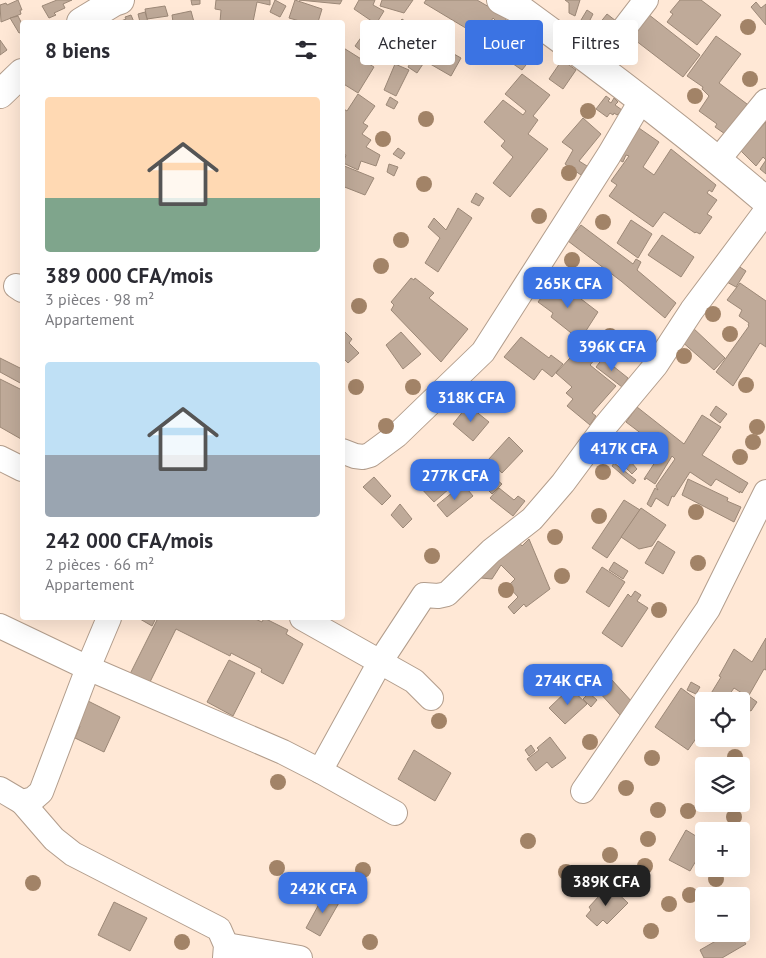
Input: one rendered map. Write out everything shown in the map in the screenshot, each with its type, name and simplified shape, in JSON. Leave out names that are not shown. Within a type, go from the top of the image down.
[{"type":"main road","points":[[84,20],[116,1]]},
{"type":"main road","points":[[515,3],[553,32]]},
{"type":"main road","points":[[596,65],[642,98],[766,202]]},
{"type":"main road","points":[[0,94],[20,75]]},
{"type":"street","points":[[631,20],[646,0]]},
{"type":"street","points":[[345,452],[355,456],[364,457],[370,455],[397,435],[484,352],[609,156],[642,98]]},
{"type":"street","points":[[718,160],[766,101]]},
{"type":"street","points":[[320,771],[380,662],[424,595],[438,596],[447,594],[491,551],[532,519],[563,483],[606,424],[656,365],[692,310],[766,210]]},
{"type":"street","points":[[0,458],[20,468]]},
{"type":"street","points":[[582,791],[708,609],[766,492]]},
{"type":"street","points":[[22,802],[33,799],[41,792],[108,620]]},
{"type":"street","points":[[306,620],[414,681],[431,698]]},
{"type":"street","points":[[0,626],[88,668],[283,752],[395,813]]},
{"type":"street","points":[[0,789],[22,802],[54,839],[73,854],[219,929],[226,952],[300,958]]},
{"type":"building","points":[[18,0],[22,10],[20,10],[21,14],[1,22],[0,5],[6,3],[7,5]]},
{"type":"building","points":[[57,0],[72,0],[63,4],[65,8],[54,13],[56,15],[49,18],[42,6]]},
{"type":"building","points":[[191,0],[200,0],[200,4],[192,5]]},
{"type":"building","points":[[216,0],[270,0],[270,5],[257,2],[253,20],[220,20],[221,10],[215,9]]},
{"type":"building","points":[[275,0],[286,6],[280,17],[270,12]]},
{"type":"building","points":[[295,0],[322,9],[319,20],[296,20],[289,18]]},
{"type":"building","points":[[299,0],[342,0],[340,4]]},
{"type":"building","points":[[359,0],[375,0],[373,5],[384,11],[378,20],[370,20],[354,9]]},
{"type":"building","points":[[382,0],[413,0],[404,13],[380,6]]},
{"type":"building","points":[[426,0],[477,0],[496,11],[500,16],[502,14],[507,18],[506,20],[495,20],[493,18],[492,20],[465,20],[465,28],[424,3]]},
{"type":"building","points":[[565,0],[580,0],[575,16],[569,13],[569,3]]},
{"type":"building","points":[[680,0],[701,0],[721,15],[697,45],[667,22],[673,14],[670,12]]},
{"type":"building","points":[[756,2],[761,8],[766,4],[766,25],[751,7]]},
{"type":"building","points":[[165,6],[168,16],[147,19],[145,9]]},
{"type":"building","points":[[587,10],[593,14],[590,20],[581,20]]},
{"type":"building","points":[[191,11],[193,20],[173,20],[172,15]]},
{"type":"building","points":[[145,12],[147,20],[140,20],[138,14]]},
{"type":"building","points":[[607,14],[615,20],[602,20]]},
{"type":"building","points":[[648,14],[700,55],[683,77],[638,42],[638,28]]},
{"type":"building","points":[[131,15],[133,20],[124,20],[126,19],[125,17]]},
{"type":"building","points":[[18,16],[20,20],[20,33],[19,33],[10,18]]},
{"type":"building","points":[[716,36],[741,54],[719,83],[747,104],[728,136],[715,127],[717,124],[699,111],[709,96],[702,89],[703,87],[687,76]]},
{"type":"building","points":[[360,39],[360,50],[355,46]]},
{"type":"building","points":[[0,40],[7,50],[0,55]]},
{"type":"building","points":[[345,49],[360,58],[360,65],[371,65],[374,67],[358,93],[345,85]]},
{"type":"building","points":[[455,55],[461,58],[451,76],[432,65],[455,65]]},
{"type":"building","points":[[395,65],[409,70],[396,96],[384,90]]},
{"type":"building","points":[[409,65],[422,65],[417,73],[408,67]]},
{"type":"building","points":[[515,65],[526,65],[522,70]]},
{"type":"building","points":[[559,65],[569,65],[576,70],[563,89],[549,79]]},
{"type":"building","points":[[522,74],[550,95],[533,116],[538,120],[528,134],[548,149],[510,197],[493,183],[513,157],[501,146],[505,141],[484,122],[503,100],[523,115],[526,111],[505,94]]},
{"type":"building","points":[[358,94],[375,106],[363,123],[368,126],[362,134],[371,140],[366,147],[380,155],[376,166],[361,161],[358,170],[345,164],[345,110],[347,111]]},
{"type":"building","points":[[606,96],[610,99],[608,101],[611,103],[614,98],[618,102],[615,105],[622,110],[617,115],[610,113],[607,117],[596,109]]},
{"type":"building","points":[[390,97],[398,102],[394,109],[386,105]]},
{"type":"building","points":[[583,118],[601,134],[579,161],[587,166],[581,175],[565,164],[573,150],[562,142]]},
{"type":"building","points":[[766,122],[766,160],[763,157],[756,166],[740,150]]},
{"type":"building","points":[[636,126],[659,142],[643,167],[654,175],[671,149],[716,185],[712,192],[709,190],[707,193],[717,200],[707,214],[712,217],[700,234],[695,233],[664,212],[653,227],[609,196],[617,185],[611,181],[629,156],[626,155],[623,162],[617,159]]},
{"type":"building","points":[[398,148],[405,153],[401,159],[393,154]]},
{"type":"building","points":[[766,160],[766,174],[760,169]]},
{"type":"building","points":[[389,164],[398,167],[394,176],[387,172]]},
{"type":"building","points":[[345,166],[374,178],[365,195],[345,187]]},
{"type":"building","points":[[476,193],[484,198],[479,206],[471,202]]},
{"type":"building","points":[[458,208],[472,218],[438,272],[425,263],[440,238],[428,227],[434,218],[446,230]]},
{"type":"building","points":[[631,220],[652,234],[638,258],[617,243]]},
{"type":"building","points":[[581,225],[633,264],[636,259],[641,262],[637,270],[676,303],[665,318],[621,281],[568,241]]},
{"type":"building","points":[[662,235],[694,257],[681,277],[648,255]]},
{"type":"building","points":[[735,264],[746,271],[736,287],[725,281]]},
{"type":"building","points":[[411,278],[414,280],[415,278],[434,293],[429,298],[468,329],[441,362],[391,310],[394,305],[391,302]]},
{"type":"building","points":[[555,279],[598,312],[580,340],[551,317],[553,313],[538,302]]},
{"type":"building","points":[[740,283],[766,301],[766,347],[760,343],[733,386],[716,372],[749,326],[749,323],[739,316],[742,310],[727,300]]},
{"type":"building","points":[[692,327],[725,358],[714,370],[680,340]]},
{"type":"building","points":[[345,332],[352,339],[349,343],[359,353],[348,363],[345,360]]},
{"type":"building","points":[[401,332],[421,354],[403,369],[386,345]]},
{"type":"building","points":[[521,337],[549,358],[551,355],[563,364],[552,377],[542,369],[534,380],[504,357]]},
{"type":"building","points":[[583,344],[597,357],[590,365],[616,386],[592,413],[596,416],[590,425],[567,406],[573,399],[566,393],[572,387],[556,373]]},
{"type":"building","points":[[0,358],[20,368],[20,383],[0,372]]},
{"type":"building","points":[[603,358],[628,378],[622,387],[596,367]]},
{"type":"building","points":[[0,379],[20,389],[20,438],[0,427]]},
{"type":"building","points":[[468,405],[489,422],[473,441],[453,424]]},
{"type":"building","points":[[716,406],[727,414],[720,423],[710,415]]},
{"type":"building","points":[[637,407],[684,444],[702,415],[721,427],[702,455],[748,483],[742,493],[716,479],[711,486],[690,472],[674,497],[672,496],[668,506],[656,498],[651,507],[647,504],[655,488],[658,490],[656,486],[675,459],[672,456],[655,484],[646,478],[644,479],[663,450],[626,422]]},
{"type":"building","points":[[509,437],[523,451],[502,473],[488,460]]},
{"type":"building","points":[[441,462],[454,476],[460,471],[466,477],[459,484],[457,482],[434,502],[417,484]]},
{"type":"building","points":[[631,462],[637,469],[632,474],[625,467]]},
{"type":"building","points":[[614,463],[636,480],[633,484],[612,466]]},
{"type":"building","points":[[374,477],[391,496],[382,505],[363,487]]},
{"type":"building","points":[[688,479],[728,498],[727,501],[741,507],[734,522],[682,495]]},
{"type":"building","points":[[497,480],[502,484],[492,494],[488,490]]},
{"type":"building","points":[[463,484],[473,496],[447,517],[437,505]]},
{"type":"building","points":[[499,488],[514,500],[518,496],[525,501],[513,516],[490,498]]},
{"type":"building","points":[[624,500],[640,510],[607,558],[592,548]]},
{"type":"building","points":[[400,504],[412,519],[403,528],[391,515]]},
{"type":"building","points":[[641,508],[666,525],[652,546],[639,549],[621,537]]},
{"type":"building","points":[[529,539],[550,589],[526,607],[524,604],[514,614],[508,607],[518,597],[508,586],[515,579],[501,565],[492,579],[479,576],[518,541],[522,546]]},
{"type":"building","points":[[658,541],[675,552],[663,574],[645,563]]},
{"type":"building","points":[[614,562],[628,571],[623,579],[609,570]]},
{"type":"building","points":[[602,567],[625,582],[609,607],[586,592]]},
{"type":"building","points":[[635,591],[641,595],[637,601],[648,608],[622,647],[602,633],[628,594],[631,597]]},
{"type":"building","points":[[142,620],[155,620],[152,626]]},
{"type":"building","points":[[157,620],[258,620],[262,622],[263,620],[268,620],[288,630],[286,634],[303,644],[283,684],[261,672],[262,669],[231,653],[230,656],[176,629],[149,684],[130,674]]},
{"type":"building","points":[[766,638],[766,670],[764,669],[750,694],[740,692],[734,688],[731,692],[712,692],[734,649],[752,662]]},
{"type":"building","points":[[229,660],[255,673],[233,716],[207,702]]},
{"type":"building","points":[[569,675],[576,681],[567,688],[564,688],[560,683]]},
{"type":"building","points":[[611,679],[633,703],[620,715],[598,691]]},
{"type":"building","points":[[691,682],[700,687],[695,694],[687,690]]},
{"type":"building","points":[[570,688],[587,704],[565,724],[549,708]]},
{"type":"building","points":[[681,688],[695,698],[695,740],[688,750],[655,727]]},
{"type":"building","points":[[589,693],[597,700],[591,707],[583,699]]},
{"type":"building","points":[[750,697],[757,702],[750,710]]},
{"type":"building","points":[[84,699],[120,717],[104,752],[75,738],[80,726],[73,722]]},
{"type":"building","points":[[550,737],[566,758],[552,768],[547,762],[536,771],[527,759],[539,750],[537,748]]},
{"type":"building","points":[[531,745],[535,751],[529,756],[525,750]]},
{"type":"building","points":[[414,750],[451,773],[435,801],[398,779]]},
{"type":"building","points":[[686,830],[695,836],[695,862],[690,871],[669,860]]},
{"type":"building","points":[[609,885],[628,903],[607,924],[603,920],[597,926],[586,916],[591,910],[589,907]]},
{"type":"building","points":[[325,893],[340,901],[320,936],[306,928]]},
{"type":"building","points":[[114,902],[147,918],[130,951],[98,935]]},
{"type":"building","points":[[714,942],[745,942],[746,944],[722,958],[704,958],[700,950]]}]
